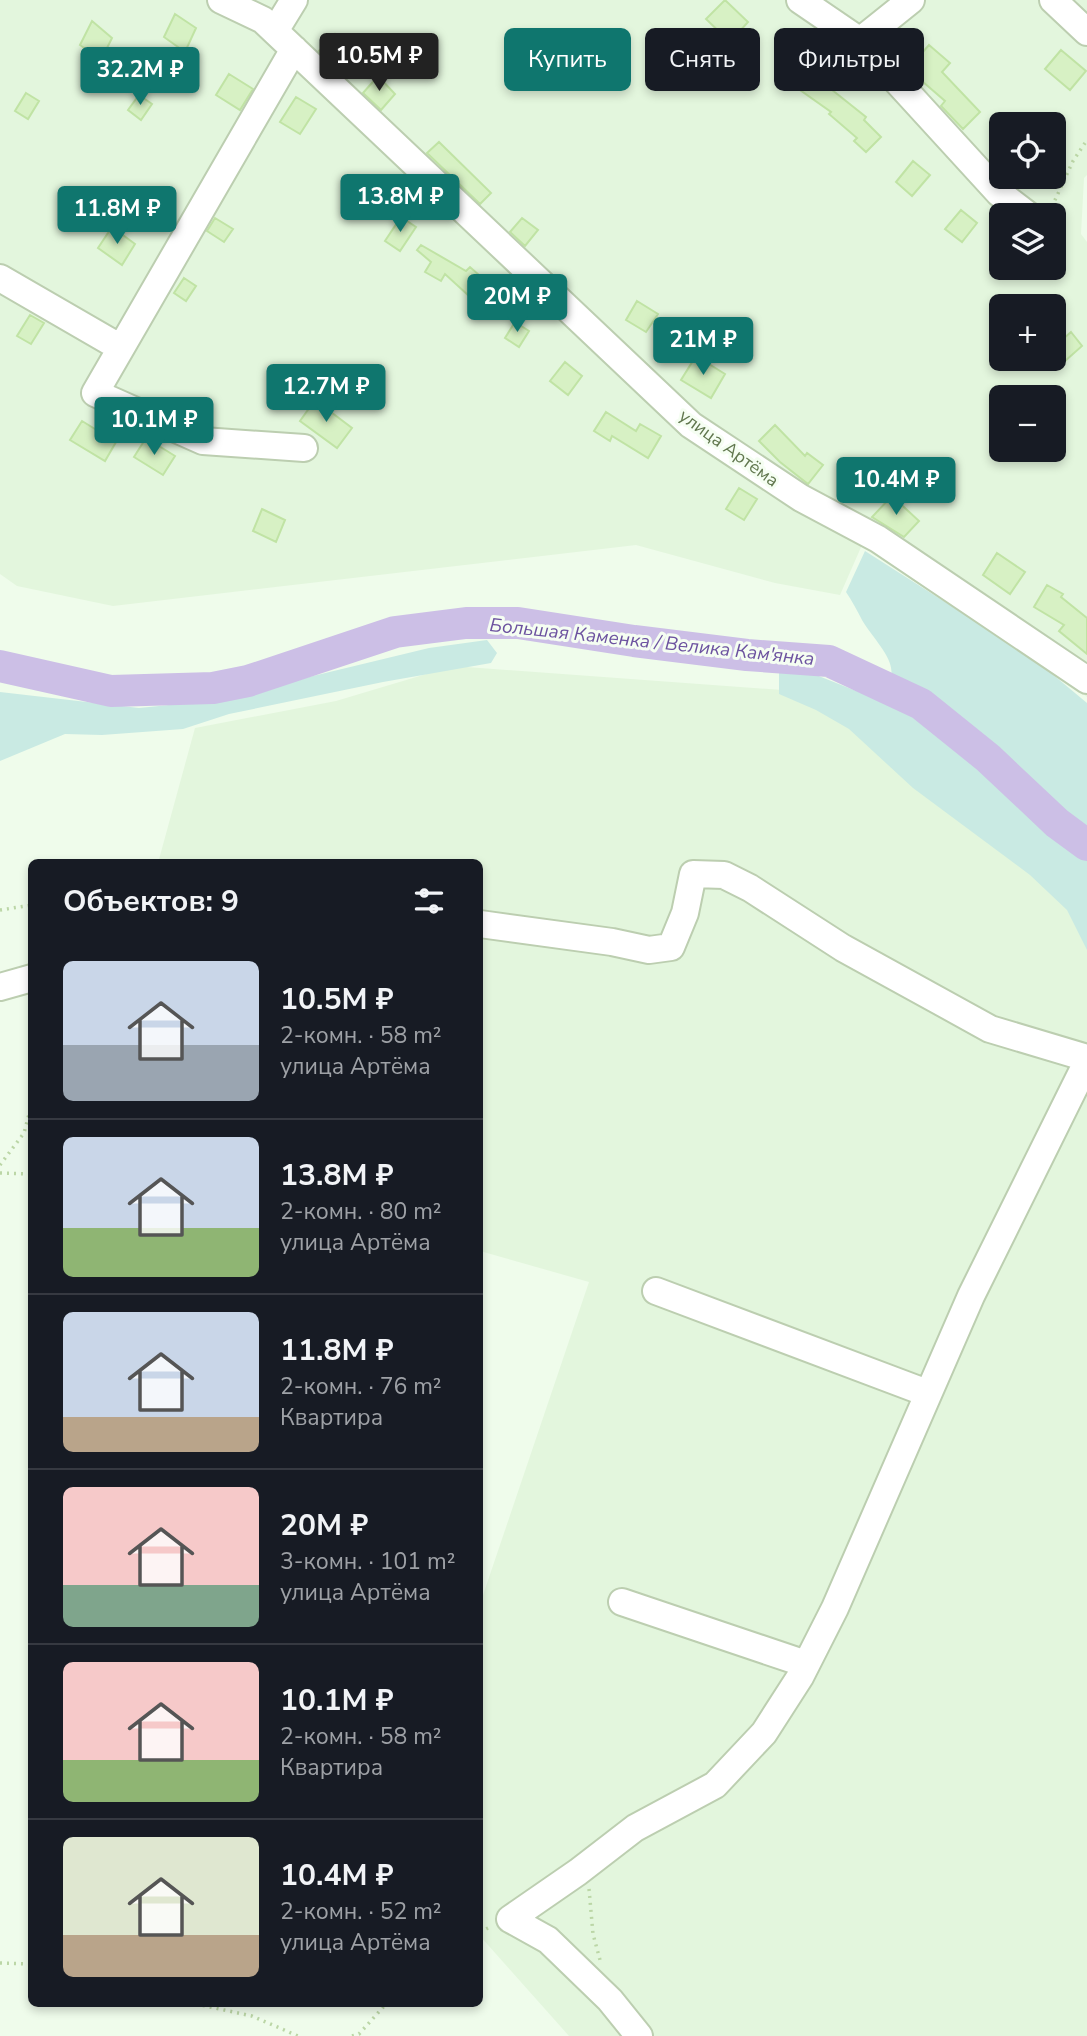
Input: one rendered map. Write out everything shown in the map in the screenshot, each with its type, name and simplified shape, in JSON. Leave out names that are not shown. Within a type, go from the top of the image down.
[{"type":"street","name":"улица Артёма","points":[[221,0],[263,20],[691,425],[801,498],[878,539],[1087,680]]},
{"type":"street","points":[[293,0],[285,40],[95,393],[203,441],[304,448]]},
{"type":"street","points":[[800,0],[842,28]]},
{"type":"street","points":[[875,28],[911,0]]},
{"type":"street","points":[[1053,0],[1087,32]]},
{"type":"street","points":[[906,91],[999,193],[1012,203]]},
{"type":"street","points":[[0,278],[121,348]]},
{"type":"street","points":[[483,924],[612,942],[649,950],[671,947],[685,913],[693,874],[724,875],[750,888],[843,948],[990,1029],[1087,1060],[926,1393],[835,1608],[806,1664],[764,1732],[715,1785],[635,1828],[587,1866],[510,1919],[548,1940],[610,2000],[639,2036]]},
{"type":"street","points":[[0,987],[28,979]]},
{"type":"street","points":[[656,1291],[926,1393]]},
{"type":"street","points":[[622,1602],[806,1664]]},
{"type":"path","points":[[1054,203],[1073,161],[1087,140]]},
{"type":"path","points":[[0,910],[28,906]]},
{"type":"path","points":[[0,1166],[24,1133],[28,1118]]},
{"type":"path","points":[[0,1173],[28,1174]]},
{"type":"path","points":[[587,1866],[593,1934],[600,1960]]},
{"type":"path","points":[[0,1963],[28,1964]]},
{"type":"path","points":[[210,2007],[252,2016],[299,2036]]},
{"type":"path","points":[[352,2036],[359,2034],[383,2007]]},
{"type":"shaded area","points":[[0,0],[1087,0],[1087,175],[1084,178],[1081,234],[1087,242],[1087,697],[990,623],[862,545],[840,595],[775,583],[636,545],[113,606],[17,586],[0,574]]},
{"type":"shaded area","points":[[865,551],[1033,658],[1087,703],[1087,950],[1067,910],[1030,875],[913,788],[849,729],[816,710],[779,694],[779,673],[796,667],[874,698],[885,688],[891,678],[888,659],[846,592]]},
{"type":"shaded area","points":[[487,640],[497,653],[491,663],[229,714],[183,729],[102,735],[65,734],[0,761],[0,692],[139,708],[209,701],[429,648]]},
{"type":"shaded area","points":[[453,666],[824,693],[1087,913],[1087,2036],[569,2036],[483,1939],[483,1595],[589,1282],[483,1252],[483,859],[159,859],[195,728],[336,701]]},
{"type":"building","points":[[725,0],[748,22],[743,28],[715,28],[706,19]]},
{"type":"building","points":[[175,14],[196,28],[185,52],[164,37]]},
{"type":"building","points":[[92,21],[112,38],[101,60],[80,45]]},
{"type":"building","points":[[335,34],[356,55],[340,71],[319,51]]},
{"type":"building","points":[[929,45],[950,63],[942,72],[980,112],[963,129],[941,106],[945,101],[924,83],[924,51]]},
{"type":"building","points":[[1061,50],[1086,71],[1070,90],[1045,69]]},
{"type":"building","points":[[229,74],[253,89],[240,110],[216,95]]},
{"type":"building","points":[[378,76],[395,94],[381,110],[363,93]]},
{"type":"building","points":[[801,91],[833,91],[866,117],[864,120],[881,137],[866,152],[854,141],[857,138],[829,114],[831,112]]},
{"type":"building","points":[[26,93],[39,101],[28,119],[15,111]]},
{"type":"building","points":[[139,95],[152,104],[141,120],[128,110]]},
{"type":"building","points":[[296,97],[316,109],[300,134],[280,122]]},
{"type":"building","points":[[439,142],[491,193],[480,204],[427,153]]},
{"type":"building","points":[[913,161],[930,175],[912,196],[896,182]]},
{"type":"building","points":[[961,210],[977,223],[962,242],[945,229]]},
{"type":"building","points":[[401,217],[416,227],[400,251],[385,241]]},
{"type":"building","points":[[215,218],[233,229],[224,242],[207,231]]},
{"type":"building","points":[[522,218],[538,230],[525,246],[510,232]]},
{"type":"building","points":[[112,227],[135,244],[122,265],[98,248]]},
{"type":"building","points":[[421,245],[466,271],[470,267],[495,289],[480,306],[445,274],[441,281],[425,272],[431,262],[417,250]]},
{"type":"building","points":[[184,278],[196,286],[186,301],[174,293]]},
{"type":"building","points":[[637,301],[658,314],[646,332],[626,320]]},
{"type":"building","points":[[30,315],[44,323],[31,344],[17,336]]},
{"type":"building","points":[[515,322],[529,331],[519,347],[505,338]]},
{"type":"building","points":[[1071,332],[1082,346],[1066,360],[1066,336]]},
{"type":"building","points":[[696,356],[725,374],[711,398],[681,380]]},
{"type":"building","points":[[565,362],[582,376],[568,395],[550,381]]},
{"type":"building","points":[[315,400],[352,428],[337,448],[300,421]]},
{"type":"building","points":[[606,412],[636,431],[640,424],[661,436],[648,458],[612,436],[610,441],[594,431]]},
{"type":"building","points":[[82,421],[116,442],[105,461],[70,440]]},
{"type":"building","points":[[775,425],[805,456],[807,453],[823,465],[808,484],[759,441]]},
{"type":"building","points":[[146,438],[175,456],[163,475],[134,457]]},
{"type":"building","points":[[739,488],[757,499],[744,520],[726,509]]},
{"type":"building","points":[[892,496],[919,521],[904,537],[872,517]]},
{"type":"building","points":[[262,509],[285,520],[276,542],[253,531]]},
{"type":"building","points":[[997,553],[1025,572],[1010,594],[983,575]]},
{"type":"building","points":[[1047,585],[1063,594],[1061,597],[1087,618],[1087,654],[1059,631],[1064,625],[1034,607]]},
{"type":"waterway","name":"Большая Каменка / Велика Кам'янка","points":[[0,666],[111,691],[213,688],[248,681],[395,632],[466,623],[518,623],[747,655],[829,661],[921,704],[988,758],[1057,823],[1087,845]]}]
